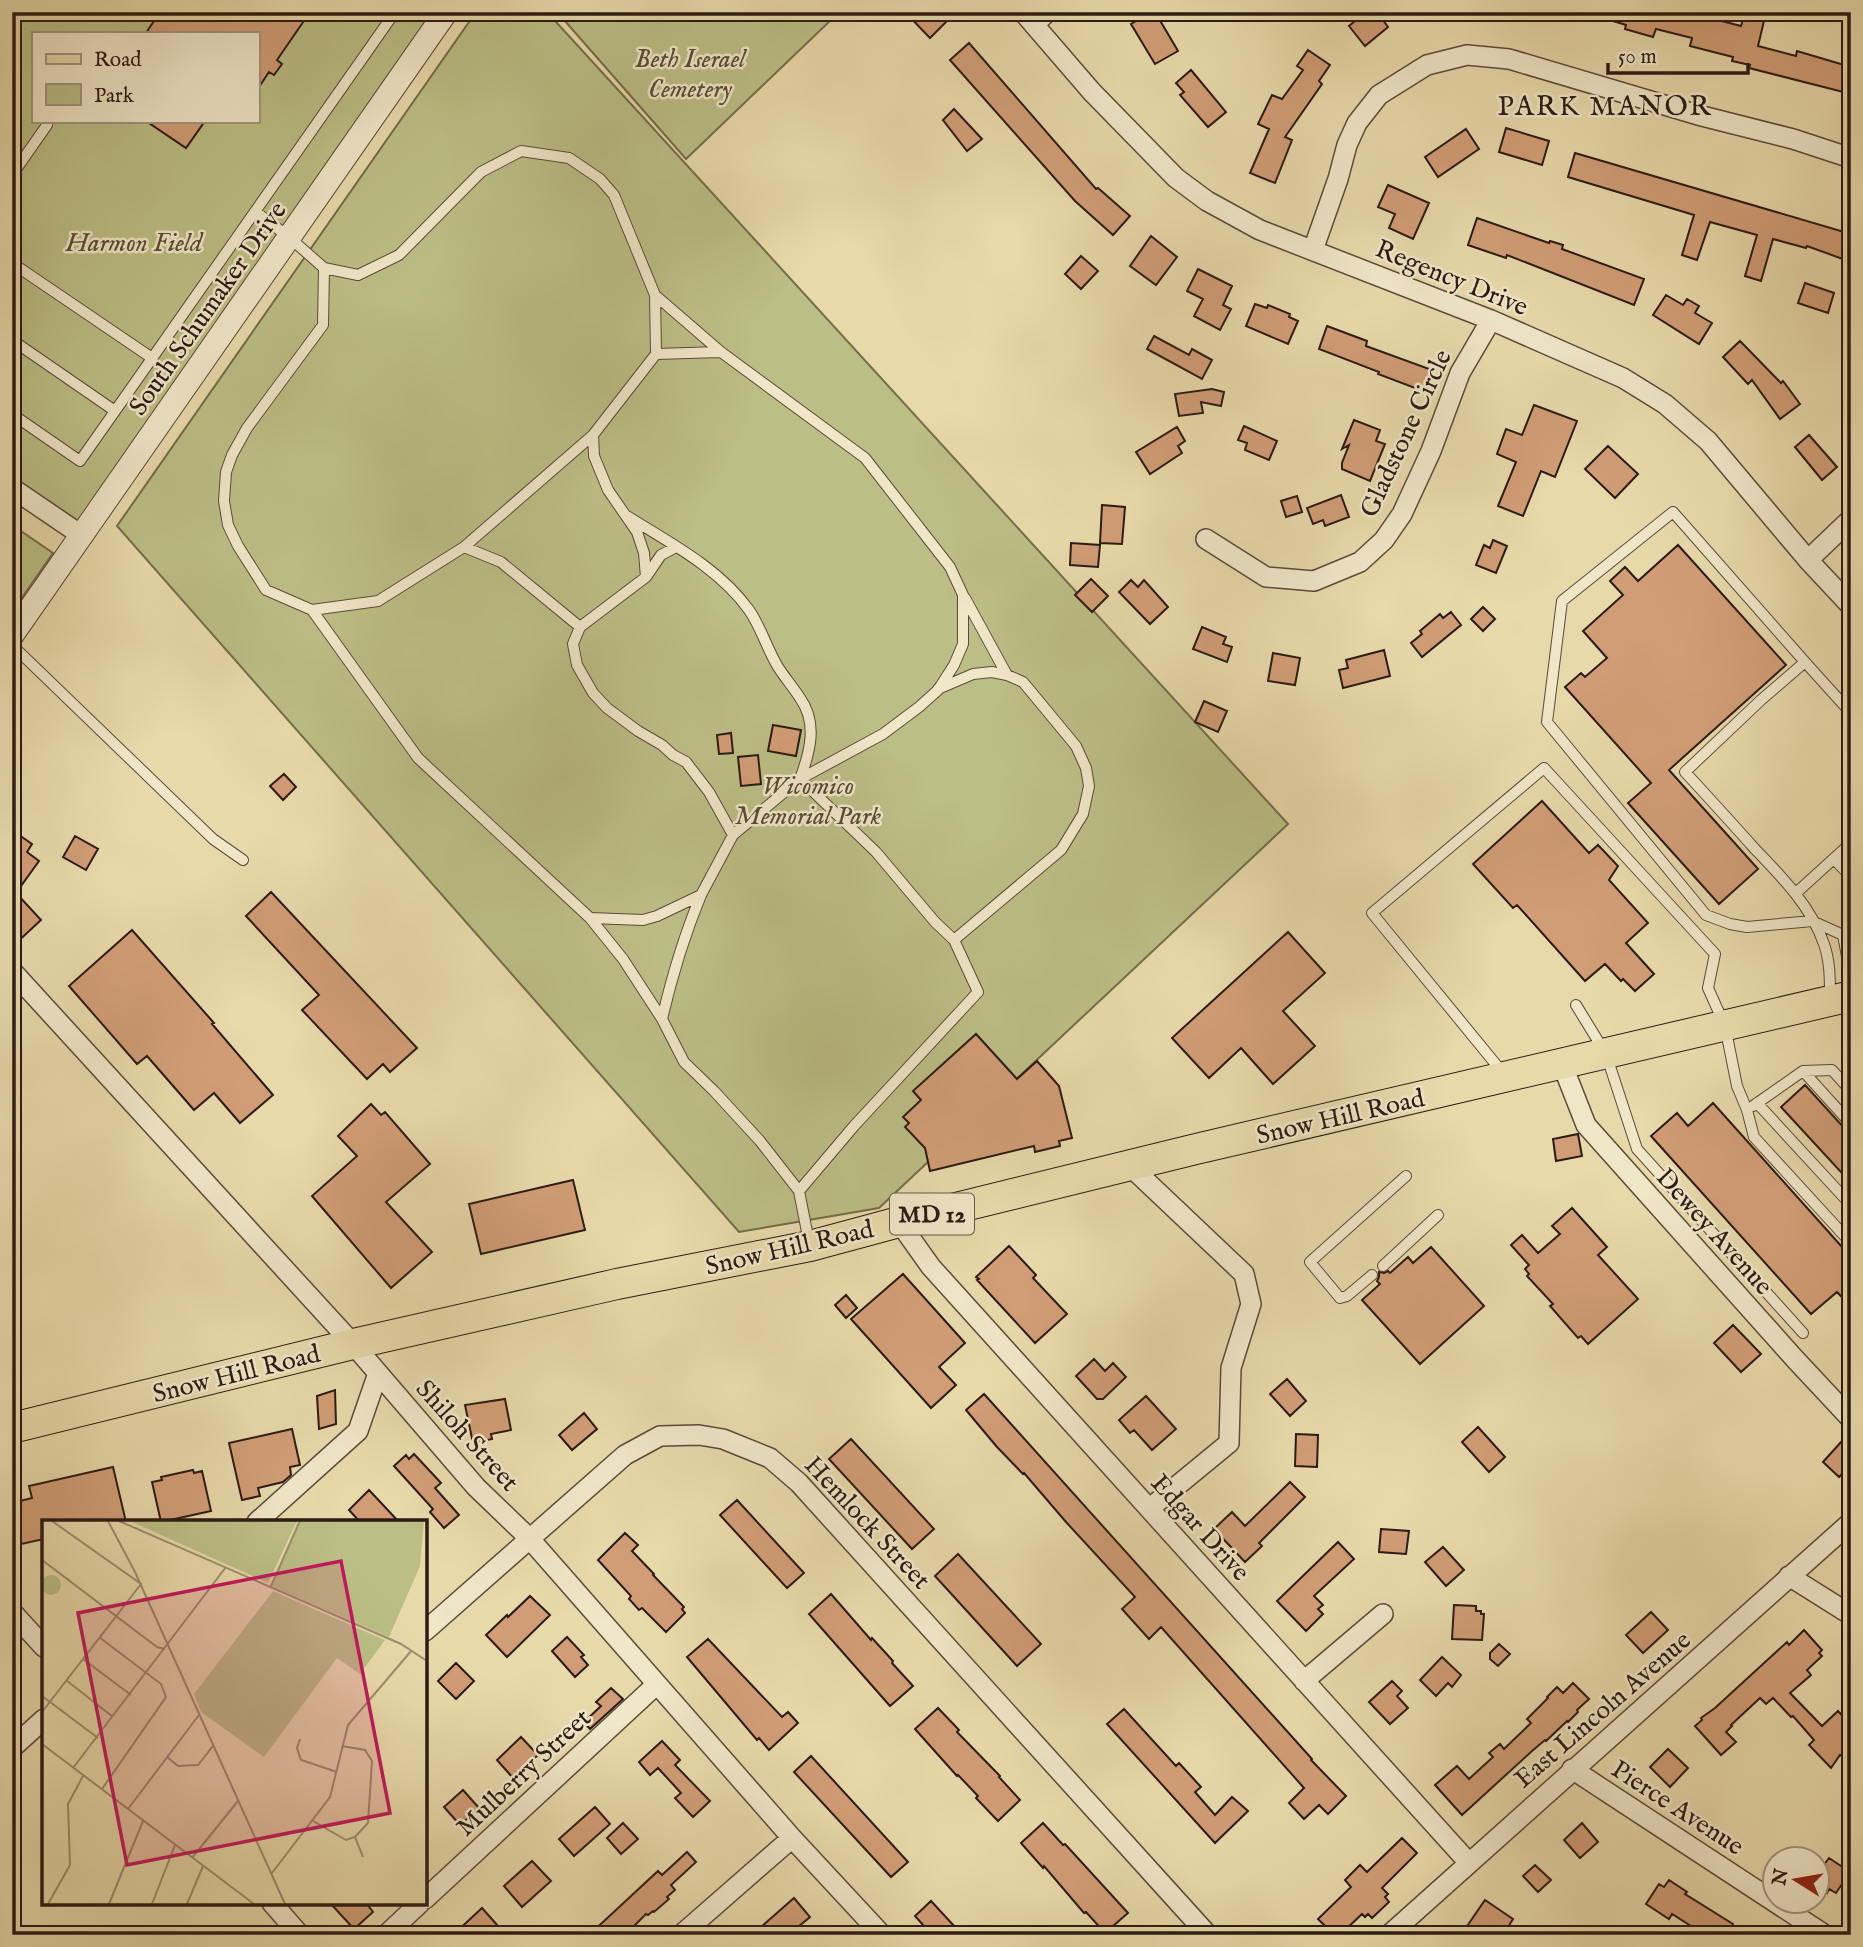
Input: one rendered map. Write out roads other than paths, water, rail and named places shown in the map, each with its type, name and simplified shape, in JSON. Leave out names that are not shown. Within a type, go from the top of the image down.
[{"type":"main road","name":"Snow Hill Road","points":[[12,1428],[353,1344],[617,1284],[810,1246],[899,1222],[1505,1076],[1841,999]]},
{"type":"street","name":"South Schumaker Drive","points":[[12,635],[446,12]]},
{"type":"street","name":"Regency Drive","points":[[1035,16],[1092,92],[1176,178],[1207,201],[1260,230],[1491,320],[1623,378],[1665,404],[1709,441],[1808,560],[1851,606]]},
{"type":"street","points":[[1313,250],[1347,145],[1357,123],[1379,95],[1427,65],[1467,55],[1509,59],[1793,139],[1851,158]]},
{"type":"street","name":"Gladstone Circle","points":[[1206,539],[1266,577],[1314,582],[1360,562],[1384,540],[1402,513],[1431,451],[1460,373],[1491,320]]},
{"type":"street","points":[[12,488],[82,535]]},
{"type":"street","points":[[1808,560],[1851,519]]},
{"type":"street","name":"Shiloh Street","points":[[12,971],[353,1344],[476,1487],[529,1538],[792,1838],[882,1935]]},
{"type":"street","name":"Dewey Avenue","points":[[1562,1064],[1586,1125],[1851,1419]]},
{"type":"street","points":[[1130,1166],[1244,1275],[1251,1304],[1231,1368],[1229,1443],[1150,1508]]},
{"type":"street","name":"Edgar Drive","points":[[899,1222],[931,1267],[1469,1863]]},
{"type":"street","points":[[259,1520],[358,1431],[378,1373]]},
{"type":"street","name":"Hemlock Street","points":[[427,1629],[625,1455],[660,1436],[699,1435],[723,1439],[770,1458],[799,1483],[1208,1935]]},
{"type":"street","name":"East Lincoln Avenue","points":[[1389,1935],[1851,1522]]},
{"type":"street","points":[[1789,1576],[1851,1615]]},
{"type":"street","points":[[12,1612],[42,1645]]},
{"type":"street","points":[[1304,1681],[1383,1614]]},
{"type":"street","name":"Mulberry Street","points":[[427,1897],[657,1684]]},
{"type":"street","points":[[12,1748],[42,1721]]},
{"type":"street","name":"Pierce Avenue","points":[[1572,1769],[1825,1935]]},
{"type":"street","points":[[681,1935],[792,1838]]},
{"type":"street","points":[[274,1905],[300,1935]]},
{"type":"street","points":[[386,1935],[418,1905]]},
{"type":"lane","points":[[12,414],[80,461],[395,12]]},
{"type":"lane","points":[[12,175],[48,122]]},
{"type":"lane","points":[[256,212],[324,268],[358,275],[399,255],[481,172],[521,151],[569,158],[600,179],[614,195],[655,295],[656,354],[593,435],[464,547],[378,601],[312,610]]},
{"type":"lane","points":[[12,263],[152,358]]},
{"type":"lane","points":[[324,268],[323,325],[247,428],[226,472],[223,501],[228,525],[238,546],[266,590],[312,610],[418,758],[590,918],[623,959],[663,1019],[684,1062],[760,1141],[799,1191],[810,1246]]},
{"type":"lane","points":[[655,295],[721,352],[865,458],[950,567],[1007,675]]},
{"type":"lane","points":[[12,341],[116,411]]},
{"type":"lane","points":[[656,354],[721,352]]},
{"type":"lane","points":[[593,435],[594,456],[608,490],[637,532],[644,553],[646,578]]},
{"type":"lane","points":[[1851,713],[1673,512],[1562,601],[1547,722],[1706,915],[1747,927],[1812,921],[1847,938],[1851,978]]},
{"type":"lane","points":[[627,516],[676,547],[732,588],[751,612],[773,659],[787,683],[801,699],[808,715],[811,734],[809,755],[800,779]]},
{"type":"lane","points":[[464,547],[501,562],[579,627]]},
{"type":"lane","points":[[676,547],[661,555],[646,578],[579,627],[572,644],[577,665],[593,693],[607,708],[686,762],[709,792],[733,835]]},
{"type":"lane","points":[[663,1019],[672,975],[686,930],[733,835],[800,779],[883,734],[937,690],[954,665],[962,644],[963,595]]},
{"type":"lane","points":[[12,645],[213,839],[243,860]]},
{"type":"lane","points":[[1805,663],[1761,700],[1685,772],[1796,893],[1820,933],[1830,975],[1841,999]]},
{"type":"lane","points":[[937,690],[974,674],[992,672],[1023,682],[1076,746],[1086,768],[1089,786],[1083,814],[1061,850],[954,940]]},
{"type":"lane","points":[[1505,1076],[1373,913],[1544,768],[1715,954],[1708,988],[1725,1026],[1737,1086],[1754,1137],[1851,1243]]},
{"type":"lane","points":[[799,1191],[854,1126],[978,992],[954,940],[935,922],[876,852],[800,779]]},
{"type":"lane","points":[[1796,893],[1851,843]]},
{"type":"lane","points":[[1834,859],[1851,877]]},
{"type":"lane","points":[[590,918],[643,920],[701,895]]},
{"type":"lane","points":[[1576,1005],[1606,1054],[1637,1149],[1804,1333]]},
{"type":"lane","points":[[1747,1110],[1803,1071],[1832,1070],[1851,1091]]},
{"type":"lane","points":[[1803,1071],[1851,1124]]},
{"type":"lane","points":[[1757,1103],[1851,1205]]},
{"type":"lane","points":[[1372,1275],[1347,1296],[1340,1298],[1310,1262],[1406,1177]]},
{"type":"lane","points":[[1383,1266],[1438,1215]]},
{"type":"district","name":"PARK MANOR","points":[[1605,105]]},
{"type":"park label","name":"Beth Iserael Cemetery","points":[[690,73]]},
{"type":"park label","name":"Harmon Field","points":[[134,242]]},
{"type":"park label","name":"Wicomico Memorial Park","points":[[808,800]]}]
